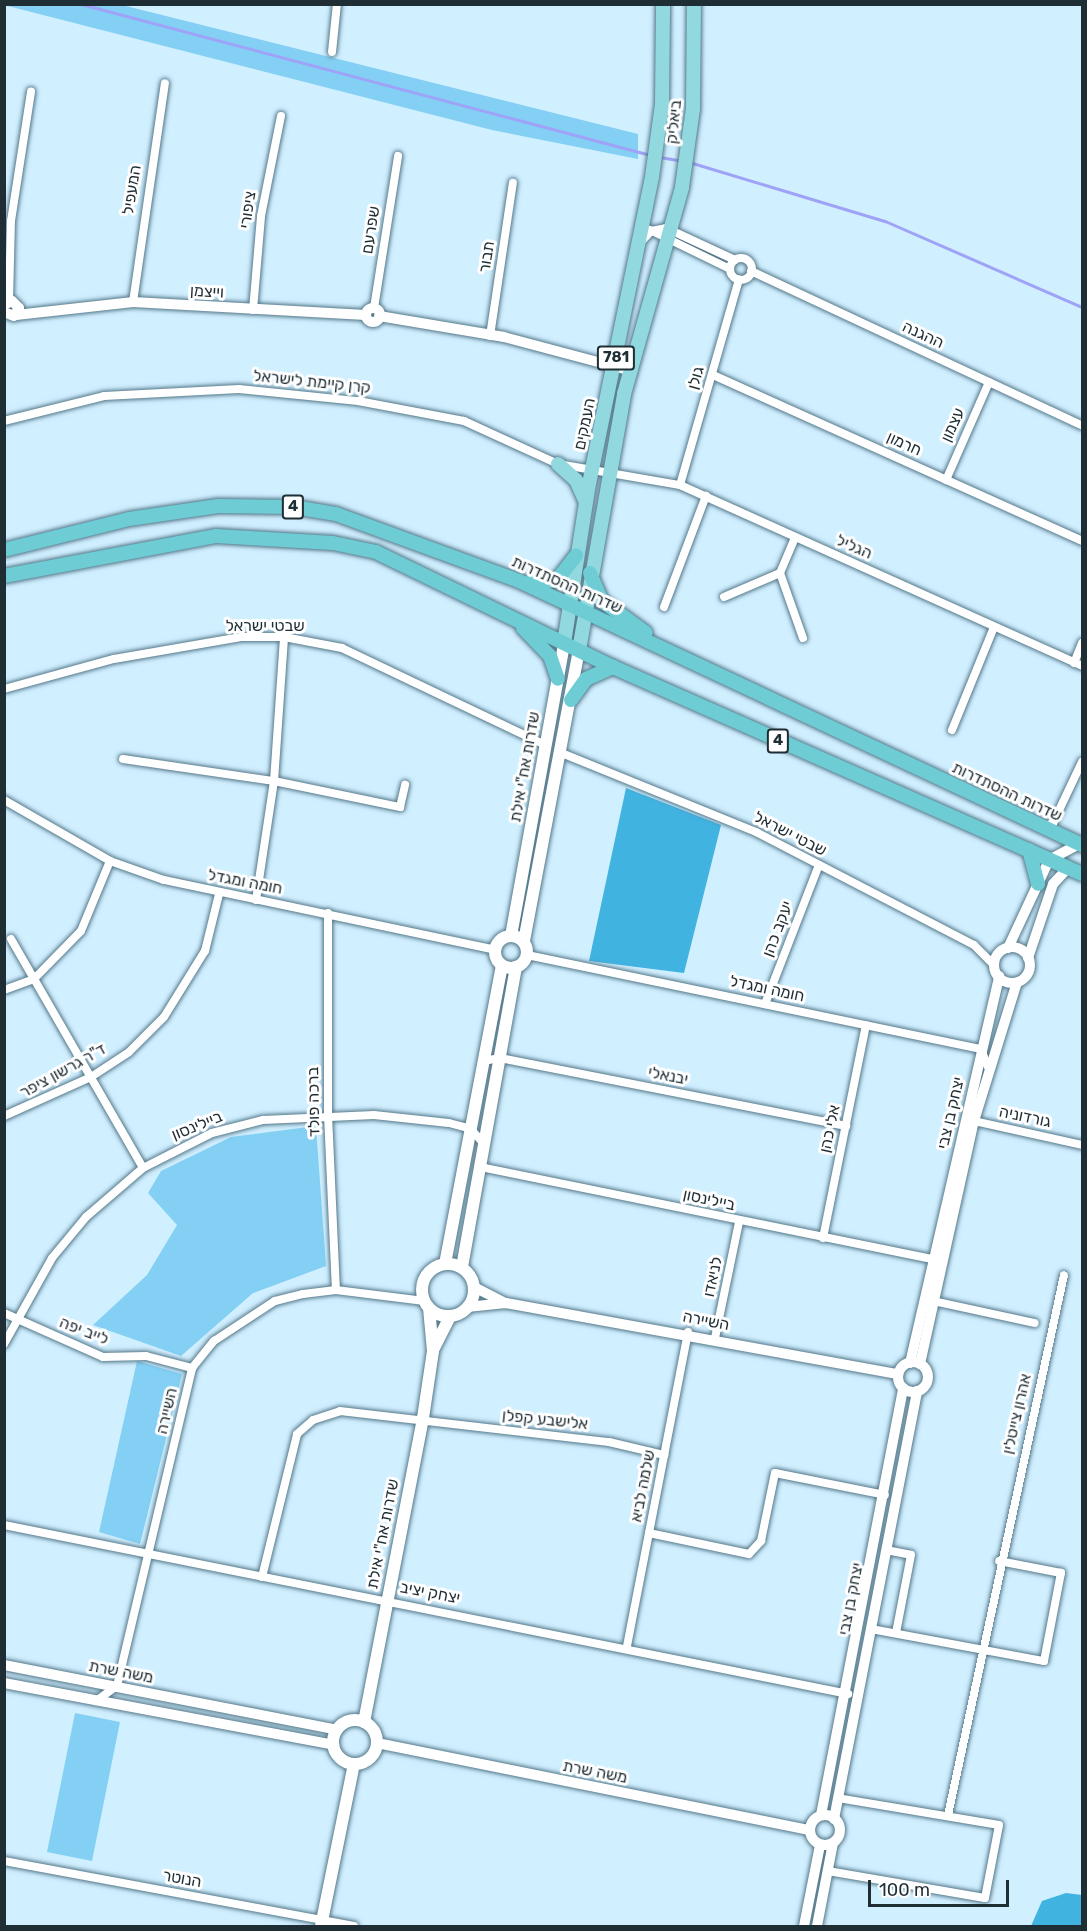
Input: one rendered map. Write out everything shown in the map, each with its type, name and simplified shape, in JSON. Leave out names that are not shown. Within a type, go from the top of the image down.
[{"type":"highway","name":"שדרות ההסתדרות","points":[[4,550],[152,516],[218,506],[294,507],[373,525],[519,581],[1081,844]]},
{"type":"highway","name":"4","points":[[4,576],[216,536],[294,540],[376,552],[613,667],[1083,874]]},
{"type":"highway","points":[[519,581],[550,583],[568,571],[576,556]]},
{"type":"highway","points":[[590,573],[602,601],[671,652]]},
{"type":"highway","points":[[513,619],[550,656],[558,679]]},
{"type":"highway","points":[[571,700],[589,677],[613,667]]},
{"type":"highway","points":[[1029,850],[1038,884]]},
{"type":"main road","name":"ביאליק","points":[[645,216],[660,124],[663,4]]},
{"type":"main road","name":"ביאליק","points":[[671,235],[680,199],[691,125],[694,4]]},
{"type":"main road","name":"העמקים","points":[[568,604],[591,473],[645,216]]},
{"type":"main road","name":"העמקים","points":[[584,612],[607,475],[632,371],[671,235]]},
{"type":"main road","points":[[558,464],[576,480],[586,502]]},
{"type":"main road","name":"שדרות אח\"י אילת","points":[[511,936],[558,679],[568,604]]},
{"type":"main road","name":"שדרות אח\"י אילת","points":[[524,941],[559,752],[571,700],[584,612]]},
{"type":"main road","points":[[445,1264],[502,965],[495,950],[511,936],[524,941],[527,955],[516,967],[462,1267],[474,1287],[467,1307],[450,1316],[426,1304],[425,1277],[445,1264],[462,1267]]},
{"type":"main road","points":[[502,965],[516,967]]},
{"type":"main road","name":"שדרות אח\"י אילת","points":[[364,1722],[423,1418],[433,1351],[426,1304]]},
{"type":"main road","name":"שדרות אח\"י אילת","points":[[433,1351],[450,1316]]},
{"type":"main road","points":[[352,1721],[364,1722],[377,1743],[370,1758],[354,1764],[340,1758],[334,1744],[338,1730],[352,1721]]},
{"type":"main road","points":[[321,1923],[354,1764]]},
{"type":"street","points":[[332,52],[337,4]]},
{"type":"street","name":"המעפיל","points":[[133,302],[165,82]]},
{"type":"street","points":[[16,315],[10,303],[11,220],[31,92]]},
{"type":"street","name":"ציפורי","points":[[253,310],[261,216],[281,116]]},
{"type":"street","name":"שפרעם","points":[[373,313],[398,156]]},
{"type":"street","name":"תבור","points":[[490,336],[513,183]]},
{"type":"street","points":[[645,216],[651,231]]},
{"type":"street","points":[[651,231],[671,235],[735,260],[730,269]]},
{"type":"street","points":[[640,243],[651,231]]},
{"type":"street","points":[[671,235],[730,269],[739,279],[751,271]]},
{"type":"street","name":"ההגנה","points":[[735,260],[745,259],[751,271],[1083,425]]},
{"type":"street","name":"גולן","points":[[680,485],[739,279]]},
{"type":"street","name":"וייצמן","points":[[16,315],[46,309],[133,302],[253,310],[373,313],[490,336],[632,371]]},
{"type":"street","name":"וייצמן","points":[[10,303],[46,309]]},
{"type":"street","points":[[4,312],[16,315]]},
{"type":"street","name":"חרמון","points":[[713,375],[1083,541]]},
{"type":"street","name":"עצמון","points":[[946,480],[988,382]]},
{"type":"street","name":"קרן קיימת לישראל","points":[[4,421],[104,396],[239,389],[358,401],[464,421],[558,464],[607,475]]},
{"type":"street","name":"הגליל","points":[[607,475],[680,485],[1078,664]]},
{"type":"street","points":[[664,607],[706,496]]},
{"type":"street","points":[[795,537],[780,573],[804,638]]},
{"type":"street","points":[[724,597],[780,573]]},
{"type":"street","points":[[952,730],[994,627]]},
{"type":"street","name":"שבטי ישראל","points":[[4,689],[135,655],[242,637],[285,637],[342,648],[545,745]]},
{"type":"street","points":[[256,900],[274,781],[285,637]]},
{"type":"street","points":[[1078,664],[1083,643]]},
{"type":"street","name":"שבטי ישראל","points":[[559,752],[673,794],[974,945],[994,965]]},
{"type":"street","points":[[123,759],[274,781],[400,807],[405,785]]},
{"type":"street","points":[[1041,827],[1053,823],[1083,762]]},
{"type":"street","name":"חומה ומגדל","points":[[4,800],[110,861],[219,894],[328,913],[495,950]]},
{"type":"street","points":[[1017,982],[999,976],[994,965],[1008,948],[1049,860],[1081,844]]},
{"type":"street","points":[[4,990],[34,979],[81,931],[110,861]]},
{"type":"street","name":"יעקב כהן","points":[[765,1004],[819,866]]},
{"type":"street","name":"יצחק בן צבי","points":[[915,1363],[933,1301],[988,1067],[1017,982],[1026,975],[1028,958],[1053,884],[1068,868]]},
{"type":"street","name":"ד\"ר גרשון ציפר","points":[[4,1116],[90,1077],[129,1052],[185,988],[205,951],[219,894]]},
{"type":"street","name":"ברכה פולד","points":[[328,913],[328,1115],[336,1290]]},
{"type":"street","points":[[11,939],[143,1168]]},
{"type":"street","points":[[1008,948],[1021,950],[1028,958]]},
{"type":"street","name":"חומה ומגדל","points":[[527,955],[981,1049]]},
{"type":"street","name":"יצחק בן צבי","points":[[834,1819],[917,1391],[927,1381],[915,1363],[932,1260],[999,976]]},
{"type":"street","name":"אלי כהן","points":[[822,1238],[866,1025]]},
{"type":"street","points":[[981,1049],[988,1067]]},
{"type":"street","name":"יבנאלי","points":[[484,1061],[500,1058],[846,1126]]},
{"type":"street","name":"ביילינסון","points":[[4,1344],[15,1318],[80,1225],[143,1168],[212,1133],[263,1120],[328,1115],[421,1119],[471,1128]]},
{"type":"street","name":"גורדוניה","points":[[963,1128],[974,1121],[1083,1145]]},
{"type":"street","points":[[471,1128],[484,1144]]},
{"type":"street","name":"ביילינסון","points":[[480,1167],[932,1260]]},
{"type":"street","name":"לניאדו","points":[[715,1338],[739,1222]]},
{"type":"street","name":"אהרון צייטלין","points":[[948,1815],[999,1561],[1064,1275]]},
{"type":"street","name":"השיירה","points":[[474,1287],[506,1303]]},
{"type":"street","name":"השיירה","points":[[117,1686],[192,1368],[235,1322],[275,1301],[336,1290],[426,1304]]},
{"type":"street","points":[[933,1301],[1035,1323]]},
{"type":"street","name":"השיירה","points":[[467,1307],[506,1303],[688,1332],[898,1374]]},
{"type":"street","name":"לייב יפה","points":[[4,1313],[103,1357],[146,1356],[192,1368]]},
{"type":"street","name":"שלמה לביא","points":[[627,1646],[688,1332]]},
{"type":"street","points":[[915,1363],[898,1374],[903,1388],[917,1391]]},
{"type":"street","name":"יצחק בן צבי","points":[[821,1815],[849,1694],[903,1388]]},
{"type":"street","name":"אלישבע קפלן","points":[[262,1577],[297,1434],[313,1420],[340,1411],[423,1418],[609,1442],[664,1455]]},
{"type":"street","points":[[649,1533],[749,1554],[761,1541],[775,1473],[885,1495]]},
{"type":"street","name":"יצחק יציב","points":[[4,1526],[627,1646],[849,1694]]},
{"type":"street","points":[[886,1550],[911,1555],[896,1633]]},
{"type":"street","points":[[871,1629],[982,1646],[1044,1661],[1061,1573],[999,1561]]},
{"type":"street","name":"משה שרת","points":[[4,1665],[338,1730]]},
{"type":"street","name":"משה שרת","points":[[4,1683],[334,1744]]},
{"type":"street","points":[[95,1701],[117,1686]]},
{"type":"street","name":"משה שרת","points":[[377,1743],[808,1830]]},
{"type":"street","points":[[828,1871],[985,1898],[999,1826],[948,1815],[838,1798]]},
{"type":"street","points":[[804,1926],[820,1845],[808,1830],[821,1815],[834,1819],[840,1831],[833,1843],[817,1926]]},
{"type":"street","points":[[820,1845],[833,1843]]},
{"type":"street","name":"הנוטר","points":[[4,1862],[321,1923],[354,1926]]},
{"type":"shaded area","points":[[4,5],[122,5],[638,134],[638,159],[492,130]]},
{"type":"shaded area","points":[[626,788],[721,825],[684,973],[589,961]]},
{"type":"shaded area","points":[[316,1126],[326,1266],[253,1293],[181,1356],[93,1325],[147,1275],[177,1225],[148,1193],[161,1171],[231,1137]]},
{"type":"shaded area","points":[[137,1361],[182,1374],[140,1544],[99,1532]]},
{"type":"shaded area","points":[[75,1713],[120,1722],[92,1861],[47,1852]]},
{"type":"shaded area","points":[[1066,1893],[1082,1895],[1082,1926],[1031,1926],[1042,1901]]},
{"type":"waterway","points":[[81,4],[650,155]]},
{"type":"waterway","points":[[660,157],[683,161]]},
{"type":"waterway","points":[[689,162],[885,221],[1082,307]]}]
